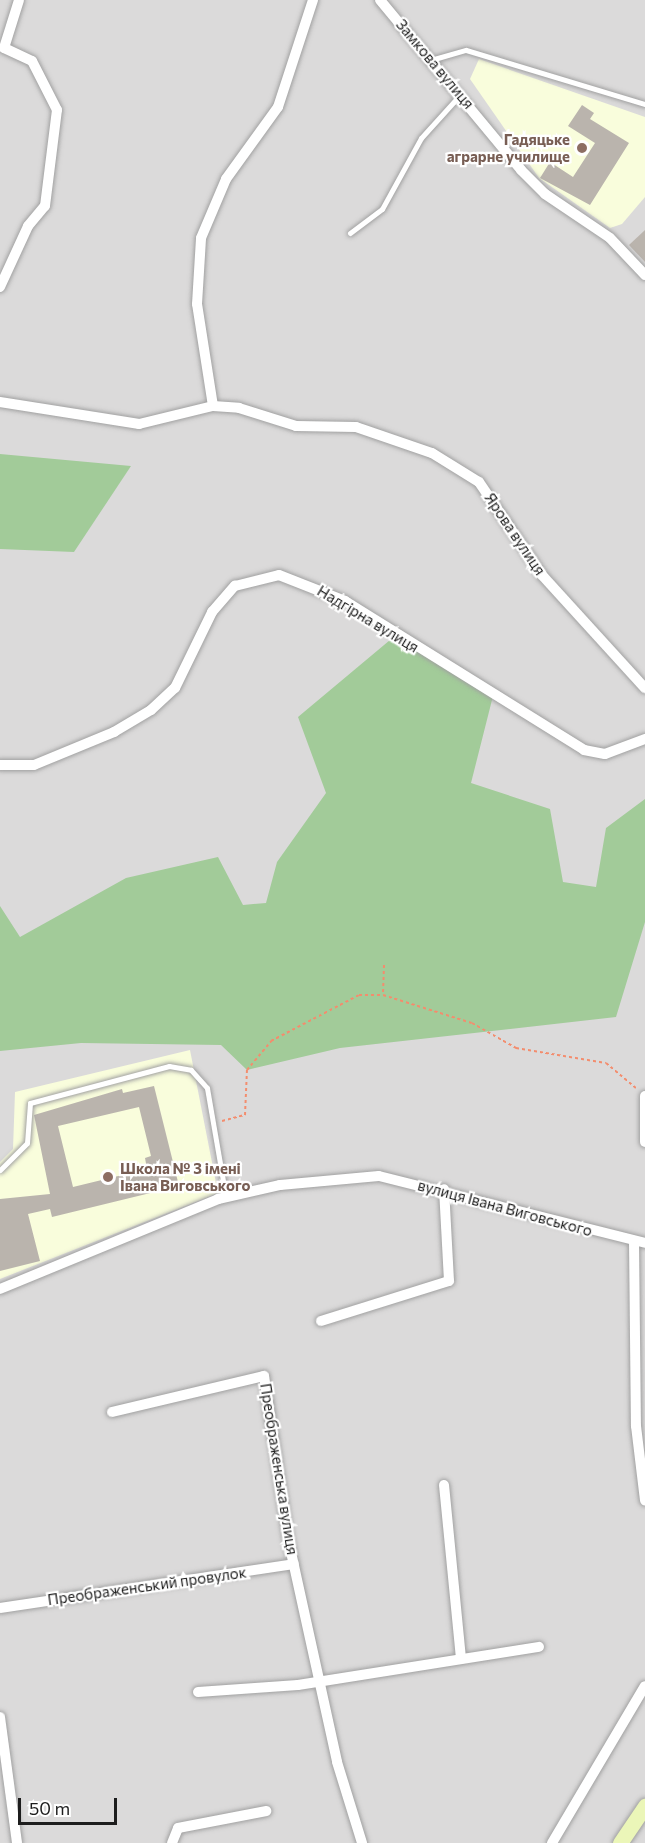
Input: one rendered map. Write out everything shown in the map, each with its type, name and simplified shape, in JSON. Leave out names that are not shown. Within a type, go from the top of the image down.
[{"type":"main road","points":[[620,1843],[645,1806]]},
{"type":"street","points":[[0,287],[28,226],[45,206],[57,110],[32,61],[2,50],[20,0]]},
{"type":"street","points":[[213,406],[197,304],[201,238],[226,179],[278,107],[313,0]]},
{"type":"street","name":"Замкова вулиця","points":[[380,0],[434,59],[460,95],[545,194],[610,238],[645,274]]},
{"type":"street","name":"Ярова вулиця","points":[[0,402],[139,424],[213,406],[239,408],[296,426],[356,427],[391,435],[460,469],[495,501],[542,575],[645,688]]},
{"type":"street","name":"Надгірна вулиця","points":[[0,765],[34,765],[114,732],[151,710],[175,688],[212,612],[235,586],[279,575],[345,601],[584,750],[604,754],[645,739]]},
{"type":"street","points":[[645,1096],[645,1142]]},
{"type":"street","name":"вулиця Івана Виговського","points":[[0,1289],[226,1198],[280,1185],[379,1176],[444,1190],[640,1242],[636,1426],[645,1500]]},
{"type":"street","points":[[321,1321],[449,1281],[444,1190]]},
{"type":"street","name":"Преображенська вулиця","points":[[112,1412],[264,1376],[294,1564],[319,1680],[362,1843]]},
{"type":"street","points":[[444,1485],[461,1658]]},
{"type":"street","name":"Преображенський провулок","points":[[0,1608],[294,1564]]},
{"type":"street","points":[[198,1692],[319,1680],[539,1647]]},
{"type":"street","points":[[552,1843],[645,1686]]},
{"type":"street","points":[[0,1717],[12,1774],[17,1843]]},
{"type":"street","points":[[0,1777],[12,1774]]},
{"type":"street","points":[[172,1843],[178,1828],[266,1811]]},
{"type":"lane","points":[[434,59],[466,50],[645,104]]},
{"type":"lane","points":[[350,233],[382,209],[421,138],[460,95]]},
{"type":"lane","points":[[0,1170],[27,1143],[30,1103],[169,1066],[191,1070],[207,1088],[226,1198]]},
{"type":"path","points":[[382,995],[384,965]]},
{"type":"path","points":[[213,1123],[245,1115],[247,1070],[272,1041],[359,995],[382,995],[472,1023],[516,1048],[606,1063],[645,1096]]},
{"type":"shaded area","points":[[0,0],[645,0],[645,1843],[0,1843]]},
{"type":"shaded area","name":"Гадяцьке аграрне училище","points":[[479,59],[645,117],[645,197],[622,224],[610,228],[539,178],[470,79]]},
{"type":"shaded area","name":"Школа № 3 імені Івана Виговського","points":[[190,1050],[218,1193],[0,1279],[0,1162],[13,1149],[15,1092]]},
{"type":"green space","points":[[0,454],[131,466],[74,552],[0,549]]},
{"type":"green space","points":[[396,635],[493,696],[471,783],[550,809],[563,882],[596,887],[606,828],[645,799],[645,922],[616,1017],[340,1048],[247,1070],[221,1045],[81,1043],[0,1051],[0,906],[20,937],[126,878],[218,857],[243,905],[266,903],[277,862],[326,793],[298,717]]},
{"type":"building","points":[[582,105],[594,113],[590,119],[629,143],[590,205],[540,178],[550,162],[573,177],[595,143],[568,126]]},
{"type":"building","points":[[645,230],[645,262],[629,245]]},
{"type":"building","points":[[154,1086],[179,1186],[52,1217],[50,1209],[28,1214],[40,1261],[0,1271],[0,1199],[50,1194],[34,1115],[122,1089],[123,1093]],"holes":[[[139,1107],[151,1156],[145,1158],[147,1169],[73,1187],[58,1126]]]},
{"type":"place","name":"Гадяцьке аграрне училище","points":[[582,148]]},
{"type":"place","name":"Школа № 3 імені Івана Виговського","points":[[108,1177]]}]
